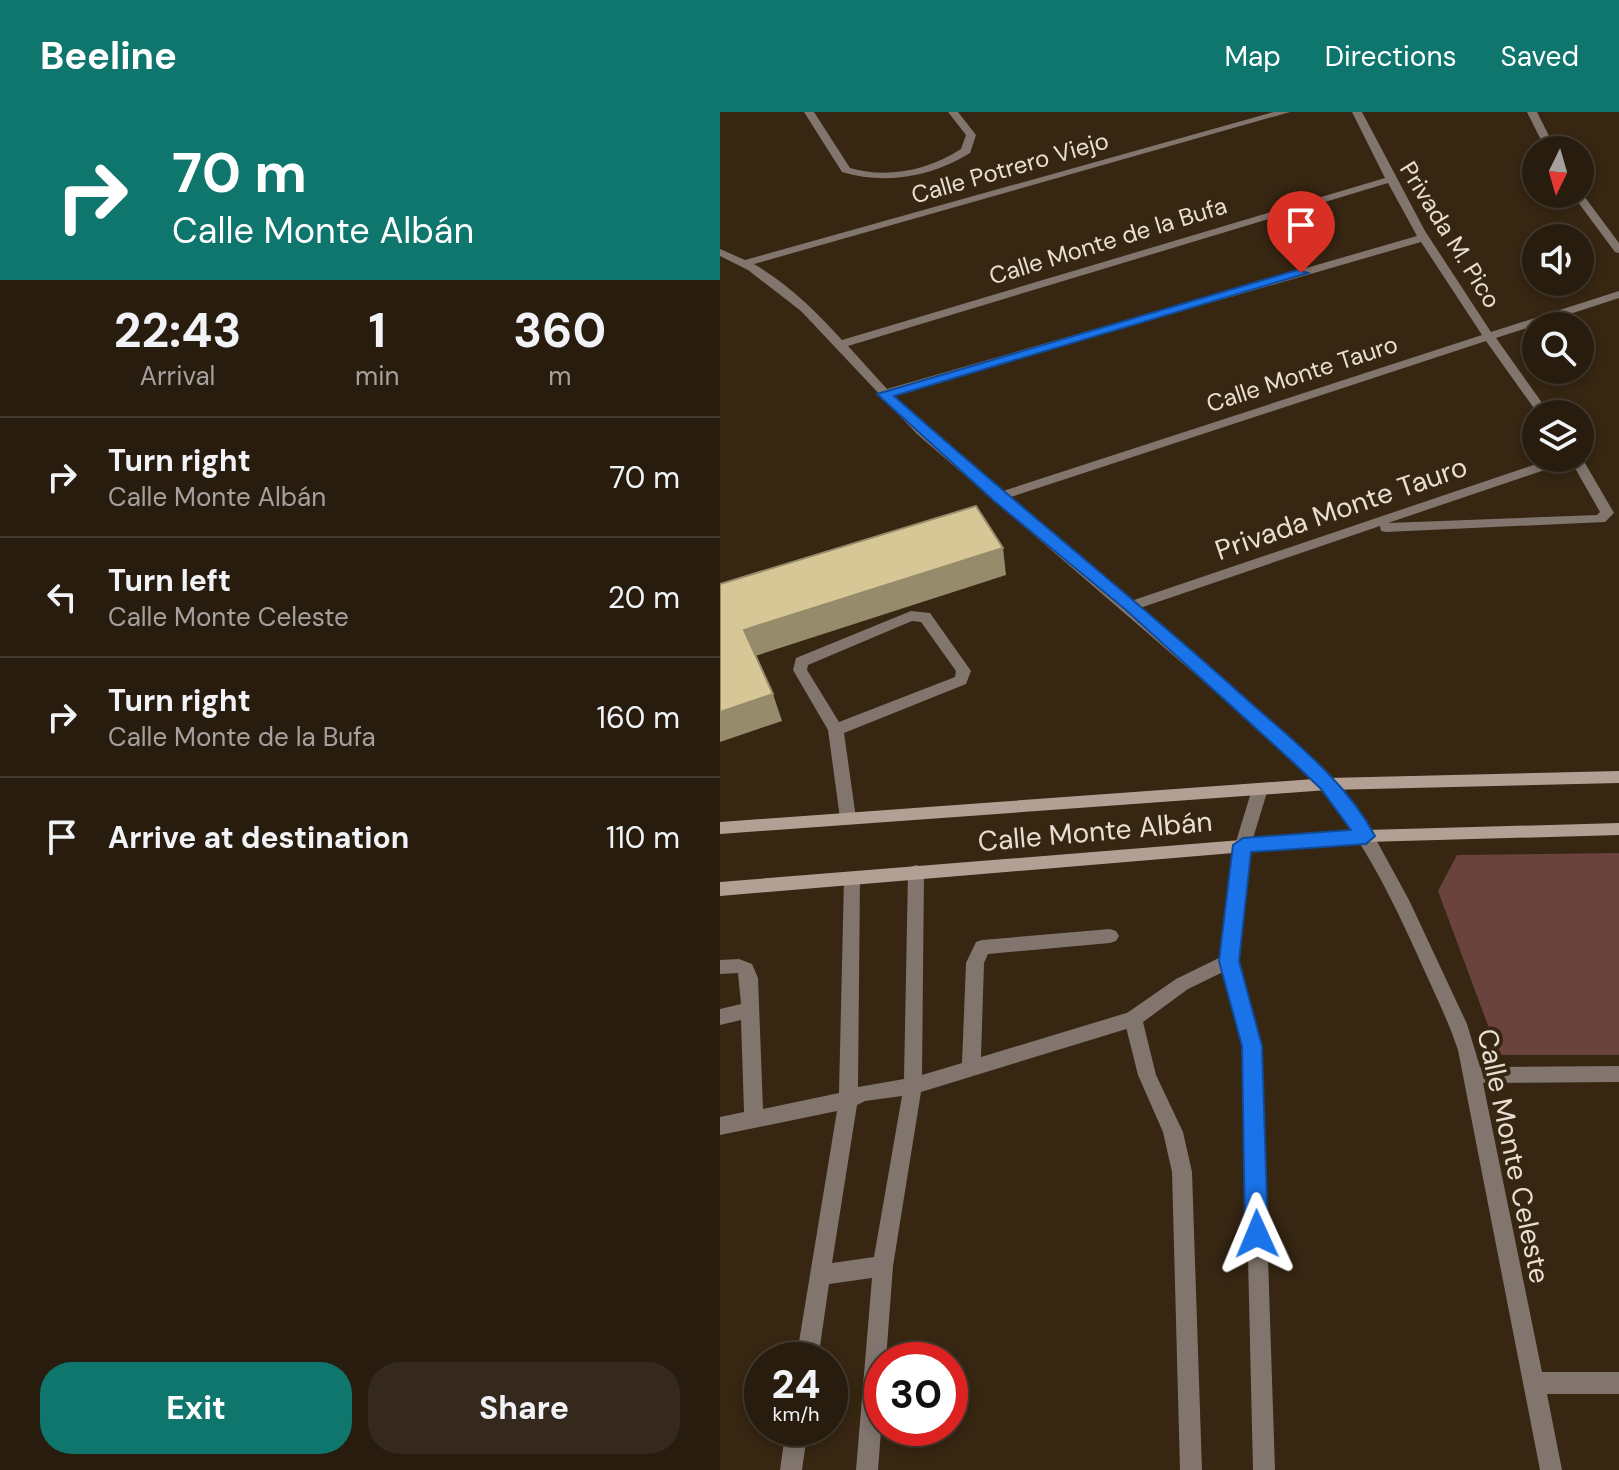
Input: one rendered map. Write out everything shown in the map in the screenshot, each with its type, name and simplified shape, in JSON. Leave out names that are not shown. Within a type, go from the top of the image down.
[{"type":"main road","name":"Calle Monte Albán","points":[[720,828],[1328,784],[1619,777]]},
{"type":"main road","name":"Calle Monte Albán","points":[[720,889],[1366,836],[1619,829]]},
{"type":"street","points":[[809,112],[846,170],[880,177],[949,161],[966,151],[971,135],[953,112]]},
{"type":"street","name":"Calle Potrero Viejo","points":[[746,263],[1285,112]]},
{"type":"street","name":"Privada M. Pico","points":[[1357,112],[1388,180],[1421,238],[1534,400]]},
{"type":"street","points":[[1532,112],[1544,136]]},
{"type":"street","name":"Calle Monte de la Bufa","points":[[841,344],[1388,180]]},
{"type":"street","points":[[1588,208],[1619,250]]},
{"type":"street","points":[[884,394],[1421,238]]},
{"type":"street","name":"Calle Monte Celeste","points":[[720,252],[746,263],[801,301],[884,394],[998,497],[1132,606],[1328,784],[1366,836],[1458,1024],[1473,1075],[1551,1470]]},
{"type":"street","name":"Calle Monte Tauro","points":[[998,497],[1619,294]]},
{"type":"street","name":"Privada Monte Tauro","points":[[1132,606],[1527,472]]},
{"type":"street","points":[[1367,528],[1600,519],[1607,513],[1584,472]]},
{"type":"street","points":[[836,730],[961,680],[964,671],[925,617],[911,616],[801,662],[800,670],[836,730],[848,818]]},
{"type":"street","points":[[1260,789],[1243,845],[1229,961],[1252,1046],[1264,1470]]},
{"type":"street","points":[[867,1470],[883,1266],[913,1086],[916,872]]},
{"type":"street","points":[[810,1342],[848,1100],[852,878]]},
{"type":"street","points":[[971,1067],[975,963],[982,947],[1110,936]]},
{"type":"street","points":[[720,1126],[848,1100],[863,1093],[913,1086],[1133,1019],[1182,984],[1229,961]]},
{"type":"street","points":[[720,967],[739,966],[746,969],[751,1010],[754,1118]]},
{"type":"street","points":[[720,1017],[751,1010]]},
{"type":"street","points":[[1133,1019],[1147,1075],[1173,1132],[1182,1172],[1191,1470]]},
{"type":"street","points":[[1473,1075],[1619,1074]]},
{"type":"street","points":[[819,1275],[883,1266]]},
{"type":"street","points":[[1536,1383],[1619,1383]]},
{"type":"street","points":[[791,1470],[794,1446]]},
{"type":"shaded area","points":[[1619,853],[1619,1055],[1499,1055],[1438,891],[1457,855]]},
{"type":"building","points":[[976,506],[1003,548],[744,630],[773,694],[720,712],[720,584]]},
{"type":"route","points":[[1257,1234],[1252,1046],[1229,961],[1243,845],[1366,836],[1328,784],[1300,758],[1132,606],[998,497],[920,430],[884,394],[1301,273]]}]
